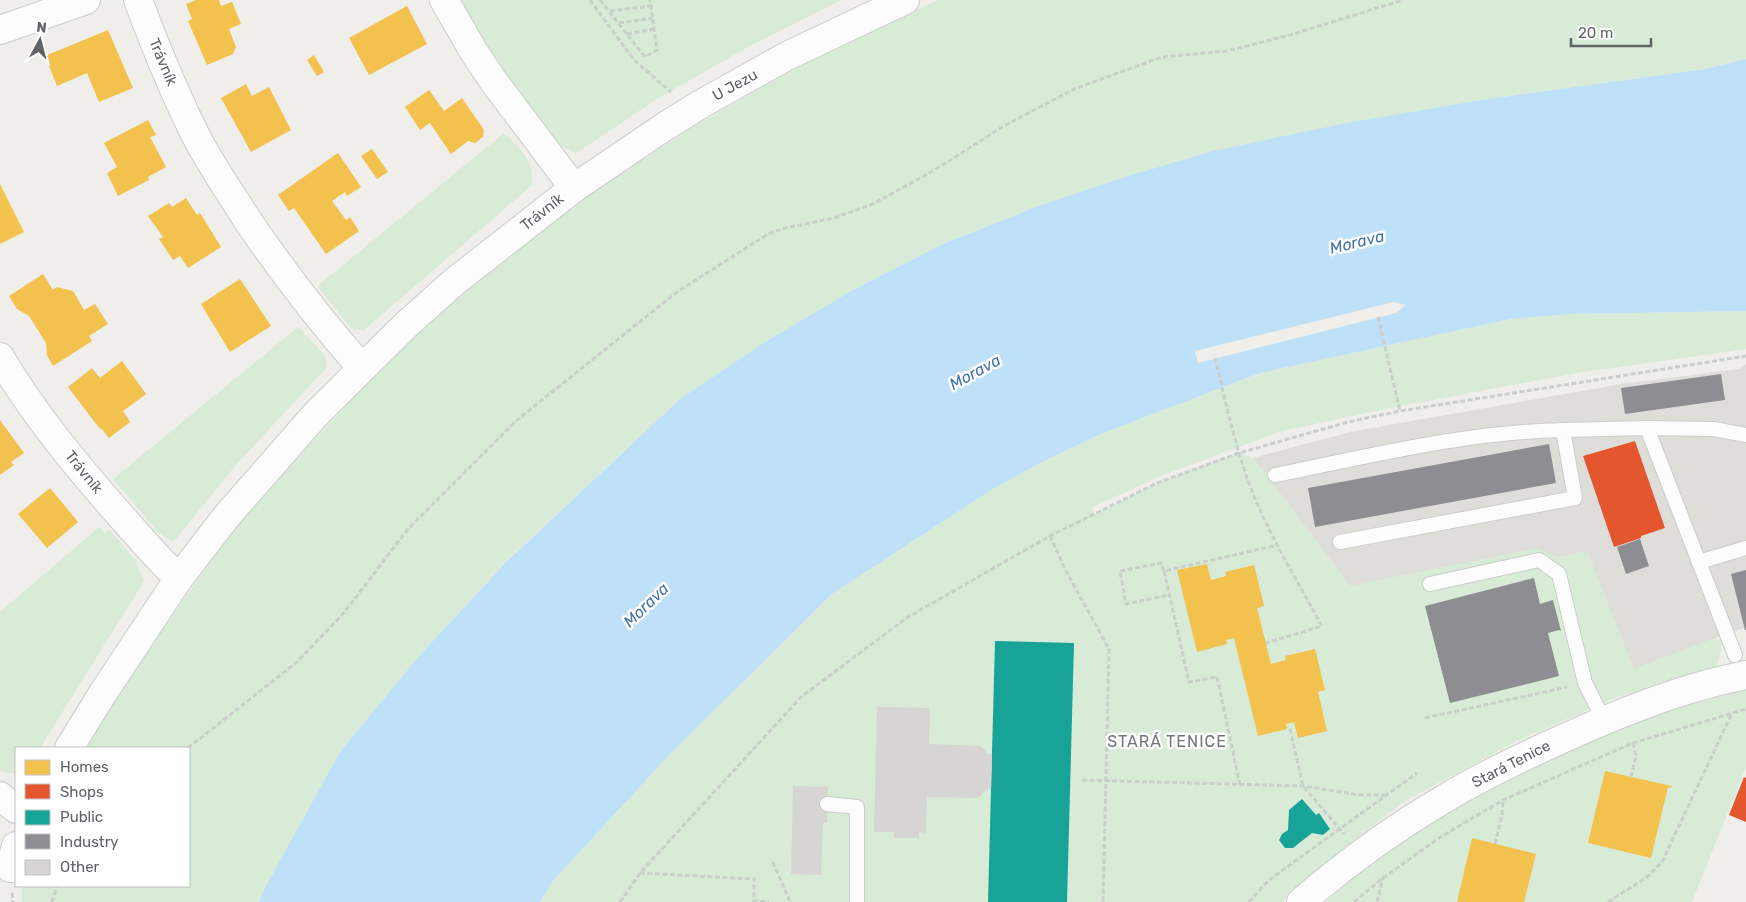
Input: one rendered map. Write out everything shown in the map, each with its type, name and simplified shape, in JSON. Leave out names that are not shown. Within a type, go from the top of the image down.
[{"type":"street","points":[[0,30],[86,0]]},
{"type":"street","name":"Trávník","points":[[138,0],[163,67],[198,140],[219,176],[264,244],[304,298],[362,368]]},
{"type":"street","name":"Trávník","points":[[70,747],[179,578],[226,516],[274,461],[318,413],[407,324],[454,282],[574,188],[494,82],[444,0]]},
{"type":"street","name":"U Jezu","points":[[574,188],[630,149],[701,104],[787,56],[905,0]]},
{"type":"street","name":"Trávník","points":[[0,357],[31,404],[94,486],[164,565],[179,578]]},
{"type":"street","name":"Stará Tenice","points":[[1301,902],[1361,853],[1438,802],[1518,759],[1604,720],[1742,664]]},
{"type":"street","points":[[0,796],[15,808]]},
{"type":"lane","points":[[1647,428],[1698,562],[1742,664]]},
{"type":"lane","points":[[1275,476],[1451,440],[1544,430],[1714,429],[1746,435]]},
{"type":"lane","points":[[1340,542],[1575,498],[1563,430]]},
{"type":"lane","points":[[1698,562],[1746,548]]},
{"type":"lane","points":[[1430,584],[1539,560],[1559,574],[1585,683],[1604,720]]},
{"type":"lane","points":[[827,804],[857,807],[857,902]]},
{"type":"path","points":[[590,0],[634,60],[672,92]]},
{"type":"path","points":[[602,0],[645,57],[657,50],[650,0]]},
{"type":"path","points":[[189,747],[297,662],[343,614],[408,529],[517,420],[677,292],[768,234],[785,228],[834,218],[873,204],[934,171],[1004,126],[1074,90],[1162,57],[1227,51],[1290,35],[1403,0]]},
{"type":"path","points":[[610,12],[651,6]]},
{"type":"path","points":[[618,23],[652,18]]},
{"type":"path","points":[[627,34],[654,30]]},
{"type":"path","points":[[1378,318],[1400,411]]},
{"type":"path","points":[[620,902],[640,873],[801,697],[908,618],[1050,536],[1157,483],[1239,453],[1348,422],[1400,411],[1746,356]]},
{"type":"path","points":[[1214,358],[1239,453],[1252,492],[1322,626],[1266,642]]},
{"type":"path","points":[[1050,536],[1067,573],[1109,649],[1103,902]]},
{"type":"path","points":[[1164,572],[1278,545]]},
{"type":"path","points":[[1169,595],[1126,604],[1120,571],[1161,563],[1164,572],[1189,682],[1216,677],[1240,785]]},
{"type":"path","points":[[1426,718],[1585,683]]},
{"type":"path","points":[[1354,902],[1383,878],[1439,838],[1503,800],[1633,743],[1746,709]]},
{"type":"path","points":[[1608,902],[1646,878],[1662,862],[1732,713]]},
{"type":"path","points":[[1290,729],[1303,786],[1383,878]]},
{"type":"path","points":[[1632,777],[1636,756],[1633,743]]},
{"type":"path","points":[[1249,902],[1269,880],[1417,773]]},
{"type":"path","points":[[1082,780],[1303,786],[1360,795],[1386,795]]},
{"type":"path","points":[[1495,844],[1502,815],[1503,800]]},
{"type":"path","points":[[773,862],[790,902]]},
{"type":"path","points":[[640,873],[754,879],[754,901],[769,902]]},
{"type":"path","points":[[1378,902],[1383,878]]},
{"type":"path","points":[[52,902],[57,887]]},
{"type":"shaded area","points":[[1746,364],[1746,627],[1634,669],[1350,586],[1253,458],[1350,432],[1621,384],[1739,369]]},
{"type":"green space","points":[[458,0],[841,0],[748,47],[657,99],[575,154],[559,144],[546,131],[491,57]]},
{"type":"green space","points":[[938,0],[1746,0],[1746,59],[1705,69],[1481,100],[1213,151],[1128,176],[1036,207],[943,244],[851,291],[765,342],[680,399],[505,562],[419,656],[340,752],[259,902],[22,902],[22,887],[190,887],[190,747],[88,747],[128,677],[241,520],[394,355],[525,242],[590,195],[694,126],[815,58]]},
{"type":"green space","points":[[504,133],[521,150],[528,161],[531,168],[532,185],[363,331],[351,328],[318,287],[320,284]]},
{"type":"green space","points":[[1746,311],[1746,349],[1577,373],[1390,408],[1282,431],[1163,475],[1093,507],[1093,515],[1157,483],[1239,453],[1253,458],[1350,586],[1537,548],[1557,557],[1587,551],[1634,669],[1712,639],[1721,640],[1721,651],[1716,668],[1618,697],[1519,740],[1405,801],[1326,862],[1282,902],[540,902],[552,882],[670,754],[832,594],[991,490],[1044,461],[1103,433],[1260,373],[1510,319],[1571,314]]},
{"type":"green space","points":[[298,327],[325,355],[327,367],[236,465],[174,541],[171,541],[159,533],[113,479]]},
{"type":"green space","points":[[99,527],[105,533],[109,529],[135,560],[144,581],[41,747],[15,747],[15,773],[5,773],[0,770],[0,612]]},
{"type":"green space","points":[[1746,689],[1746,767],[1692,902],[1326,902],[1354,876],[1451,807],[1583,742],[1672,710]]},
{"type":"water","name":"Morava","points":[[1746,59],[1746,311],[1571,314],[1510,319],[1260,373],[1103,433],[1044,461],[991,490],[832,594],[670,754],[552,882],[540,902],[259,902],[340,752],[419,656],[505,563],[680,399],[765,342],[851,291],[943,244],[1036,207],[1128,176],[1213,151],[1347,123],[1481,100],[1705,69]]},
{"type":"pier","points":[[1393,302],[1406,305],[1396,313],[1198,363],[1195,351]]},
{"type":"building: Homes","points":[[196,0],[219,0],[221,6],[232,2],[241,24],[229,29],[236,47],[233,54],[207,65],[188,21],[192,19],[186,4]]},
{"type":"building: Homes","points":[[407,6],[427,44],[369,75],[349,38]]},
{"type":"building: Homes","points":[[108,30],[133,88],[99,102],[87,73],[57,86],[45,56]]},
{"type":"building: Homes","points":[[314,55],[324,72],[317,76],[307,60]]},
{"type":"building: Homes","points":[[246,84],[252,96],[269,87],[291,130],[251,152],[221,98]]},
{"type":"building: Homes","points":[[429,90],[444,111],[462,98],[484,130],[483,137],[475,143],[468,141],[451,154],[430,123],[420,130],[405,107]]},
{"type":"building: Homes","points":[[148,120],[156,135],[150,137],[166,167],[148,177],[149,180],[118,196],[107,173],[117,167],[104,143]]},
{"type":"building: Homes","points":[[372,149],[388,172],[377,179],[361,156]]},
{"type":"building: Homes","points":[[338,153],[361,187],[347,196],[345,192],[332,201],[346,220],[350,217],[359,231],[326,254],[294,208],[289,211],[278,195]]},
{"type":"building: Homes","points":[[0,184],[24,232],[0,244]]},
{"type":"building: Homes","points":[[186,198],[197,215],[200,213],[221,247],[188,268],[180,256],[173,260],[159,239],[163,237],[148,216],[169,203],[172,207]]},
{"type":"building: Homes","points":[[43,274],[53,290],[57,287],[73,291],[84,310],[95,304],[108,324],[89,336],[92,341],[53,366],[47,355],[46,343],[29,316],[17,309],[9,296]]},
{"type":"building: Homes","points":[[240,279],[271,326],[230,352],[201,304]]},
{"type":"building: Homes","points":[[122,361],[146,394],[123,411],[130,422],[109,438],[68,387],[92,368],[100,378]]},
{"type":"building: Homes","points":[[0,420],[24,453],[11,462],[14,465],[0,475]]},
{"type":"building: Homes","points":[[50,488],[78,522],[47,548],[18,514]]},
{"type":"building: Homes","points":[[1207,564],[1211,580],[1226,576],[1225,572],[1254,565],[1264,606],[1257,608],[1271,664],[1286,660],[1285,656],[1315,649],[1325,690],[1318,692],[1327,731],[1298,738],[1294,722],[1286,724],[1287,729],[1258,736],[1234,638],[1226,640],[1227,644],[1197,652],[1177,570]]},
{"type":"building: Homes","points":[[1605,771],[1672,786],[1671,788],[1668,787],[1651,858],[1588,843]]},
{"type":"building: Homes","points":[[1472,838],[1536,854],[1524,902],[1457,902]]},
{"type":"building: Shops","points":[[1635,441],[1665,528],[1614,547],[1583,456]]},
{"type":"building: Shops","points":[[1744,777],[1746,778],[1746,822],[1729,815]]},
{"type":"building: Public","points":[[995,641],[1074,643],[1067,902],[988,902]]},
{"type":"building: Public","points":[[1302,799],[1316,815],[1319,813],[1330,829],[1323,835],[1312,833],[1293,848],[1285,848],[1279,840],[1282,834],[1288,830],[1289,810]]},
{"type":"building: Industry","points":[[1721,374],[1725,400],[1625,414],[1621,388]]},
{"type":"building: Industry","points":[[1549,444],[1556,483],[1315,527],[1308,488]]},
{"type":"building: Industry","points":[[1640,539],[1649,566],[1626,574],[1617,547]]},
{"type":"building: Industry","points":[[1746,570],[1746,630],[1745,630],[1731,574]]},
{"type":"building: Industry","points":[[1534,578],[1540,604],[1553,600],[1561,631],[1548,633],[1559,676],[1450,703],[1425,606]]},
{"type":"building: Other","points":[[877,707],[930,708],[929,744],[980,746],[988,754],[992,755],[991,790],[987,789],[978,798],[927,797],[926,833],[919,832],[919,838],[894,838],[894,832],[874,832]]},
{"type":"building: Other","points":[[793,786],[828,787],[827,823],[823,823],[821,875],[791,874]]},
{"type":"district","name":"STARÁ TENICE","points":[[1167,741]]}]
